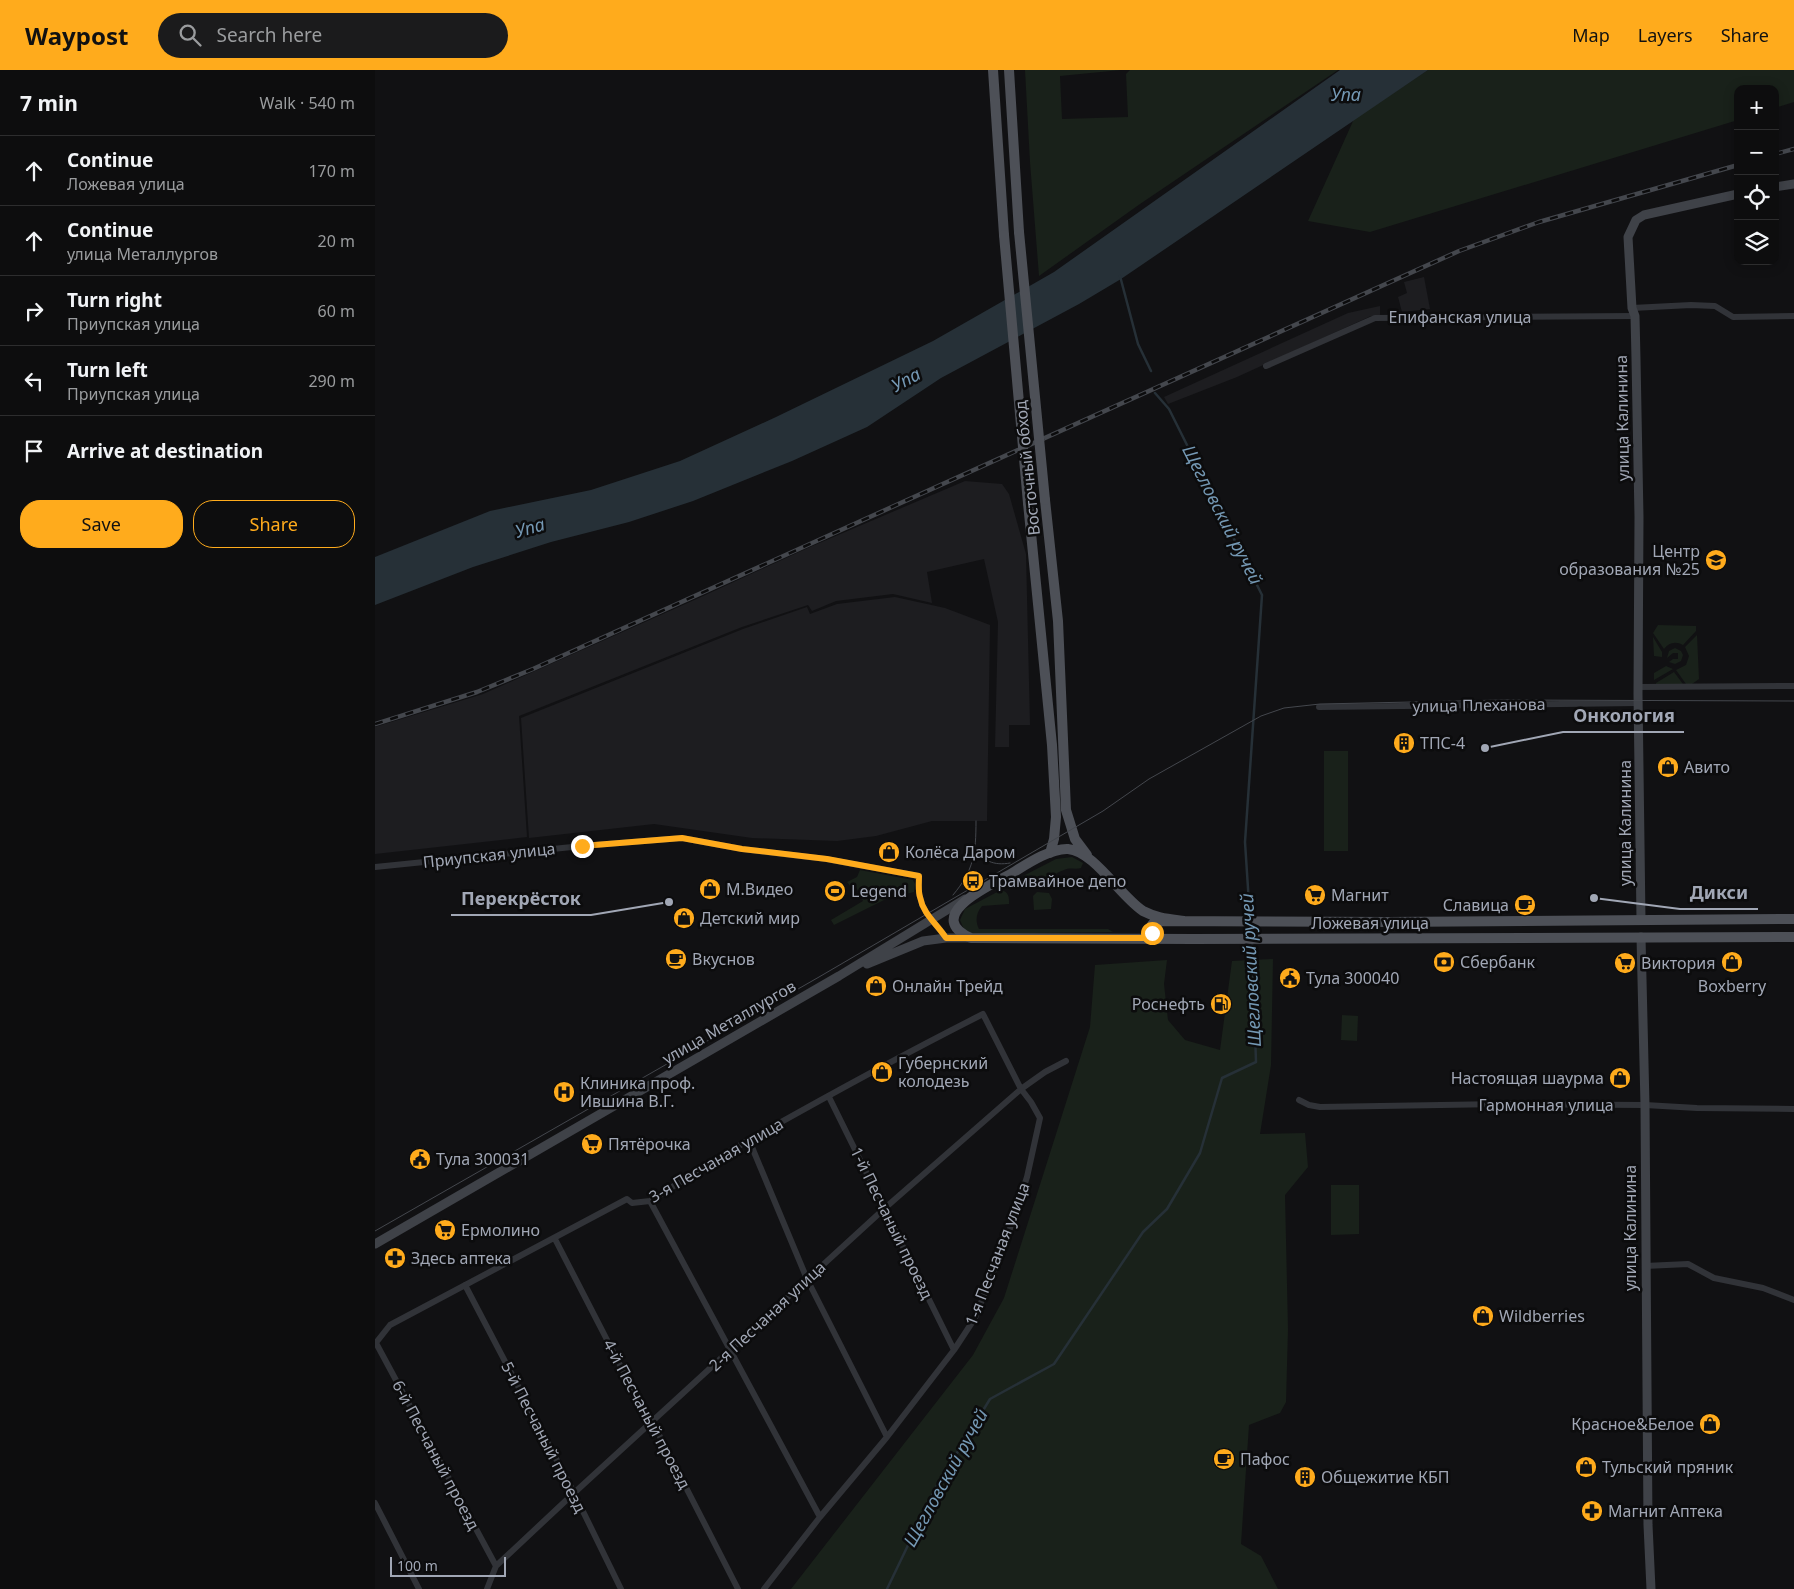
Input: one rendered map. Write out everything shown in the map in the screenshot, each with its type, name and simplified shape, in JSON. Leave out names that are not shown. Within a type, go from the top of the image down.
[{"type":"main road","name":"Восточный обход","points":[[993,70],[1004,235],[1052,745],[1056,817],[1054,839],[1050,852]]},
{"type":"main road","name":"Восточный обход","points":[[1009,70],[1019,232],[1058,621],[1066,810],[1075,839],[1089,858]]},
{"type":"main road","name":"Ложевая улица","points":[[1184,921],[1163,918],[1143,910],[1131,902],[1089,858],[1075,850],[1065,849],[1050,852],[969,896],[957,909],[955,917],[955,924],[958,929],[971,938],[1794,937]]},
{"type":"main road","name":"Ложевая улица","points":[[1157,938],[1152,933],[1151,927],[1152,923],[1156,921],[1794,918]]},
{"type":"main road","name":"улица Калинина","points":[[1641,920],[1641,937]]},
{"type":"main road","points":[[1283,938],[1289,934],[1284,921]]},
{"type":"street","points":[[1779,186],[1794,184]]},
{"type":"street","name":"улица Калинина","points":[[1641,920],[1638,687],[1639,517],[1633,312],[1628,237],[1636,220],[1644,214],[1734,195]]},
{"type":"street","name":"Епифанская улица","points":[[1266,366],[1375,318],[1633,312],[1707,306],[1715,306],[1733,316],[1794,316]]},
{"type":"street","points":[[1638,687],[1794,686]]},
{"type":"street","name":"улица Плеханова","points":[[1319,707],[1639,703]]},
{"type":"street","name":"Приупская улица","points":[[375,867],[525,851],[682,838],[742,849],[827,859],[919,876],[919,896],[930,919],[938,926],[946,938]]},
{"type":"street","name":"улица Металлургов","points":[[375,1244],[839,976],[969,896]]},
{"type":"street","name":"улица Калинина","points":[[1641,937],[1645,1105],[1648,1525],[1651,1589]]},
{"type":"street","name":"улица Металлургов","points":[[839,976],[915,944],[946,938],[971,938]]},
{"type":"street","name":"1-я Песчаная улица","points":[[764,1589],[820,1517],[887,1437],[954,1350],[975,1318],[1011,1226],[1027,1177],[1039,1118],[1031,1102],[1021,1089],[983,1014]]},
{"type":"street","name":"3-я Песчаная улица","points":[[376,1344],[390,1324],[627,1199],[632,1203],[650,1201],[749,1140],[829,1097],[876,1069],[983,1014]]},
{"type":"street","name":"2-я Песчаная улица","points":[[487,1589],[497,1566],[652,1420],[885,1208],[1021,1089],[1045,1072],[1066,1062]]},
{"type":"street","name":"1-й Песчаный проезд","points":[[829,1097],[954,1350]]},
{"type":"street","name":"Гармонная улица","points":[[1299,1100],[1319,1107],[1501,1104],[1794,1109]]},
{"type":"street","points":[[749,1140],[807,1279],[887,1437]]},
{"type":"street","points":[[650,1201],[820,1517]]},
{"type":"street","name":"4-й Песчаный проезд","points":[[555,1238],[621,1367],[652,1420],[738,1589]]},
{"type":"street","points":[[1645,1266],[1689,1264],[1714,1278],[1763,1288],[1794,1300]]},
{"type":"street","name":"5-й Песчаный проезд","points":[[465,1285],[574,1493],[621,1589]]},
{"type":"street","name":"6-й Песчаный проезд","points":[[376,1344],[497,1566]]},
{"type":"street","points":[[375,1503],[419,1589]]},
{"type":"shaded area","points":[[1025,70],[1121,70],[1060,76],[1062,119],[1128,117],[1126,74],[1130,70],[1338,70],[1140,204],[1039,276]]},
{"type":"shaded area","points":[[1428,70],[1794,70],[1794,102],[1779,107],[1779,85],[1734,85],[1734,121],[1370,232],[1308,221],[1354,119]]},
{"type":"shaded area","points":[[1424,277],[1430,309],[1402,312],[1398,297],[1407,293],[1404,282]]},
{"type":"shaded area","points":[[1380,306],[1380,316],[1371,316],[1237,377],[1168,404],[1164,397],[1348,313]]},
{"type":"shaded area","points":[[965,481],[1002,484],[1009,494],[1026,554],[1030,725],[1009,725],[1009,747],[995,747],[998,622],[984,559],[927,572],[932,603],[893,594],[836,601],[812,611],[808,605],[742,627],[519,716],[527,837],[375,854],[375,727],[483,694],[810,547]]},
{"type":"shaded area","points":[[895,597],[945,608],[990,625],[987,821],[932,821],[876,836],[837,841],[752,838],[654,824],[529,838],[521,718],[743,629],[807,607],[810,614],[837,604]]},
{"type":"shaded area","points":[[1658,625],[1696,626],[1696,631],[1683,645],[1673,643],[1664,649],[1653,633]]},
{"type":"shaded area","points":[[1697,635],[1699,679],[1692,684],[1686,684],[1676,670],[1686,665],[1689,656],[1685,647]]},
{"type":"shaded area","points":[[1653,637],[1662,652],[1662,657],[1654,656]]},
{"type":"shaded area","points":[[1675,648],[1681,651],[1683,655],[1681,661],[1675,664],[1669,662],[1673,659],[1678,659],[1678,653],[1673,653],[1667,658],[1669,651]]},
{"type":"shaded area","points":[[1666,666],[1673,669],[1654,680],[1654,673]]},
{"type":"shaded area","points":[[1674,672],[1683,684],[1656,685],[1656,683]]},
{"type":"shaded area","points":[[1324,751],[1348,751],[1348,851],[1324,851]]},
{"type":"shaded area","points":[[1072,857],[1083,863],[1081,868],[1061,871],[1042,884],[1024,880],[1023,876],[1056,859]]},
{"type":"shaded area","points":[[860,870],[913,880],[915,884],[914,892],[902,895],[900,892],[834,925],[831,920],[863,901],[855,885],[851,887],[847,882],[857,877]]},
{"type":"shaded area","points":[[1001,890],[1008,895],[1009,904],[982,906],[978,911],[977,917],[979,929],[1108,929],[1113,932],[970,934],[963,927],[960,920],[965,909]]},
{"type":"shaded area","points":[[1037,892],[1049,893],[1052,899],[1051,909],[1034,910],[1033,896]]},
{"type":"shaded area","points":[[1273,959],[1271,1065],[1260,1134],[1305,1133],[1308,1167],[1285,1195],[1288,1329],[1286,1402],[1280,1413],[1249,1425],[1241,1544],[1261,1556],[1278,1589],[791,1589],[973,1355],[1004,1298],[1090,1027],[1095,965],[1167,960],[1164,984],[1168,1020],[1185,1040],[1220,1050],[1232,961]]},
{"type":"shaded area","points":[[1342,1015],[1358,1016],[1357,1041],[1341,1040]]},
{"type":"shaded area","points":[[1331,1185],[1359,1185],[1359,1234],[1331,1235]]},
{"type":"water","name":"Упа","points":[[1340,70],[1428,70],[1121,279],[1079,304],[941,378],[867,427],[792,461],[693,501],[629,522],[551,542],[473,567],[375,605],[375,557],[490,511],[591,490],[680,461],[933,341],[1054,272]]},
{"type":"waterway","name":"Щегловский ручей","points":[[1120,276],[1138,344],[1151,371]]},
{"type":"waterway","name":"Щегловский ручей","points":[[1155,393],[1169,409],[1262,595],[1245,842],[1250,919]]},
{"type":"waterway","name":"Щегловский ручей","points":[[1250,924],[1251,936]]},
{"type":"waterway","name":"Щегловский ручей","points":[[887,1589],[935,1489],[990,1399],[1054,1364],[1143,1232],[1167,1209],[1200,1153],[1222,1078],[1256,1062],[1252,942]]},
{"type":"tram line","points":[[375,1231],[819,977],[1103,811],[1149,779],[1261,716],[1284,708],[1320,704],[1503,700],[1794,701]]},
{"type":"tram line","points":[[953,895],[970,869],[974,852],[976,821]]},
{"type":"tram line","points":[[974,847],[981,856],[989,861],[999,864],[1010,863]]},
{"type":"railway","points":[[1779,153],[1794,149]]},
{"type":"railway","points":[[375,724],[477,692],[533,669],[1459,251],[1539,222],[1734,166]]},
{"type":"place","name":"Центр образования №25","points":[[1716,560]]},
{"type":"place","name":"ТПС-4","points":[[1404,743]]},
{"type":"place","name":"Онкология","points":[[1485,748]]},
{"type":"place","name":"Авито","points":[[1668,767]]},
{"type":"place","name":"Колёса Даром","points":[[889,852]]},
{"type":"place","name":"Трамвайное депо","points":[[973,881]]},
{"type":"place","name":"М.Видео","points":[[710,889]]},
{"type":"place","name":"Legend","points":[[835,891]]},
{"type":"place","name":"Магнит","points":[[1315,895]]},
{"type":"place","name":"Дикси","points":[[1594,898]]},
{"type":"place","name":"Перекрёсток","points":[[669,902]]},
{"type":"place","name":"Славица","points":[[1525,905]]},
{"type":"place","name":"Детский мир","points":[[684,918]]},
{"type":"place","name":"Вкуснов","points":[[676,959]]},
{"type":"place","name":"Сбербанк","points":[[1444,962]]},
{"type":"place","name":"Boxberry","points":[[1732,962]]},
{"type":"place","name":"Виктория","points":[[1625,963]]},
{"type":"place","name":"Тула 300040","points":[[1290,978]]},
{"type":"place","name":"Онлайн Трейд","points":[[876,986]]},
{"type":"place","name":"Роснефть","points":[[1221,1004]]},
{"type":"place","name":"Губернский колодезь","points":[[882,1072]]},
{"type":"place","name":"Настоящая шаурма","points":[[1620,1078]]},
{"type":"place","name":"Клиника проф. Ившина В.Г.","points":[[564,1092]]},
{"type":"place","name":"Пятёрочка","points":[[592,1144]]},
{"type":"place","name":"Тула 300031","points":[[420,1159]]},
{"type":"place","name":"Ермолино","points":[[445,1230]]},
{"type":"place","name":"Здесь аптека","points":[[395,1258]]},
{"type":"place","name":"Wildberries","points":[[1483,1316]]},
{"type":"place","name":"Красное&Белое","points":[[1710,1424]]},
{"type":"place","name":"Пафос","points":[[1224,1459]]},
{"type":"place","name":"Тульский пряник","points":[[1586,1467]]},
{"type":"place","name":"Общежитие КБП","points":[[1305,1477]]},
{"type":"place","name":"Магнит Аптека","points":[[1592,1511]]},
{"type":"route","points":[[582,846],[682,838],[742,849],[827,859],[919,876],[919,896],[922,904],[930,919],[938,926],[946,938],[1157,938],[1152,933]]}]
